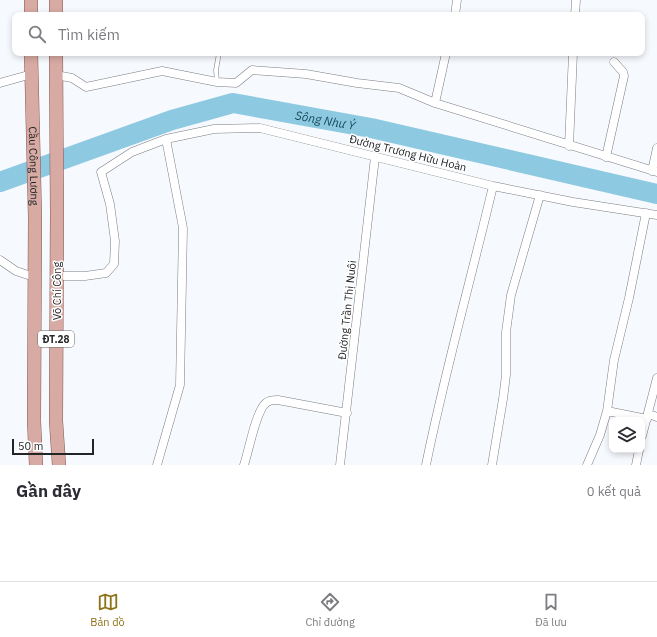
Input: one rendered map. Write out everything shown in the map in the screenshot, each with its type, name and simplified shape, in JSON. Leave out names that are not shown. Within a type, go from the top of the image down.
[{"type":"main road","points":[[31,0],[31,12]]},
{"type":"main road","points":[[56,0],[56,12]]},
{"type":"main road","name":"ĐT.28","points":[[31,56],[32,74]]},
{"type":"main road","name":"ĐT.28","points":[[56,56],[56,75]]},
{"type":"main road","name":"Cầu Công Lương","points":[[32,74],[34,217]]},
{"type":"main road","name":"Cầu Công Lương","points":[[56,75],[57,214]]},
{"type":"main road","name":"Võ Chí Công","points":[[57,214],[56,420],[59,465]]},
{"type":"main road","name":"Võ Chí Công","points":[[34,217],[34,421],[36,465]]},
{"type":"main road","points":[[34,421],[56,420]]},
{"type":"street","points":[[455,12],[457,0]]},
{"type":"street","points":[[575,12],[576,0]]},
{"type":"street","points":[[435,103],[445,56]]},
{"type":"street","points":[[569,146],[573,56]]},
{"type":"street","points":[[606,157],[624,76],[624,72],[614,62]]},
{"type":"street","points":[[56,75],[72,78],[86,87],[162,71],[217,82],[236,83],[252,70],[306,74],[357,83],[399,88],[435,103],[655,172],[657,148]]},
{"type":"street","points":[[0,83],[32,74]]},
{"type":"street","name":"Đường Trương Hữu Hoàn","points":[[57,276],[85,276],[106,273],[114,264],[115,241],[110,204],[101,172],[132,152],[166,139],[214,129],[260,128],[493,186],[573,202],[657,215]]},
{"type":"street","points":[[157,465],[180,385],[183,228],[166,139]]},
{"type":"street","name":"Đường Trần Thị Nuôi","points":[[340,465],[375,157]]},
{"type":"street","points":[[426,465],[441,390],[475,264],[493,186]]},
{"type":"street","points":[[492,465],[506,374],[506,332],[511,296],[540,195]]},
{"type":"street","points":[[587,465],[600,435],[607,411],[614,360],[629,298],[646,213]]},
{"type":"street","points":[[0,260],[16,271],[34,277]]},
{"type":"street","points":[[645,426],[657,378]]},
{"type":"street","points":[[244,465],[257,422],[264,405],[267,402],[278,400],[347,413]]},
{"type":"street","points":[[607,411],[657,417]]},
{"type":"street","points":[[636,465],[638,453]]},
{"type":"lane","points":[[217,82],[216,70],[218,56]]},
{"type":"waterway","name":"Sông Như Ý","points":[[0,182],[172,120],[233,103],[371,128],[657,194]]}]
